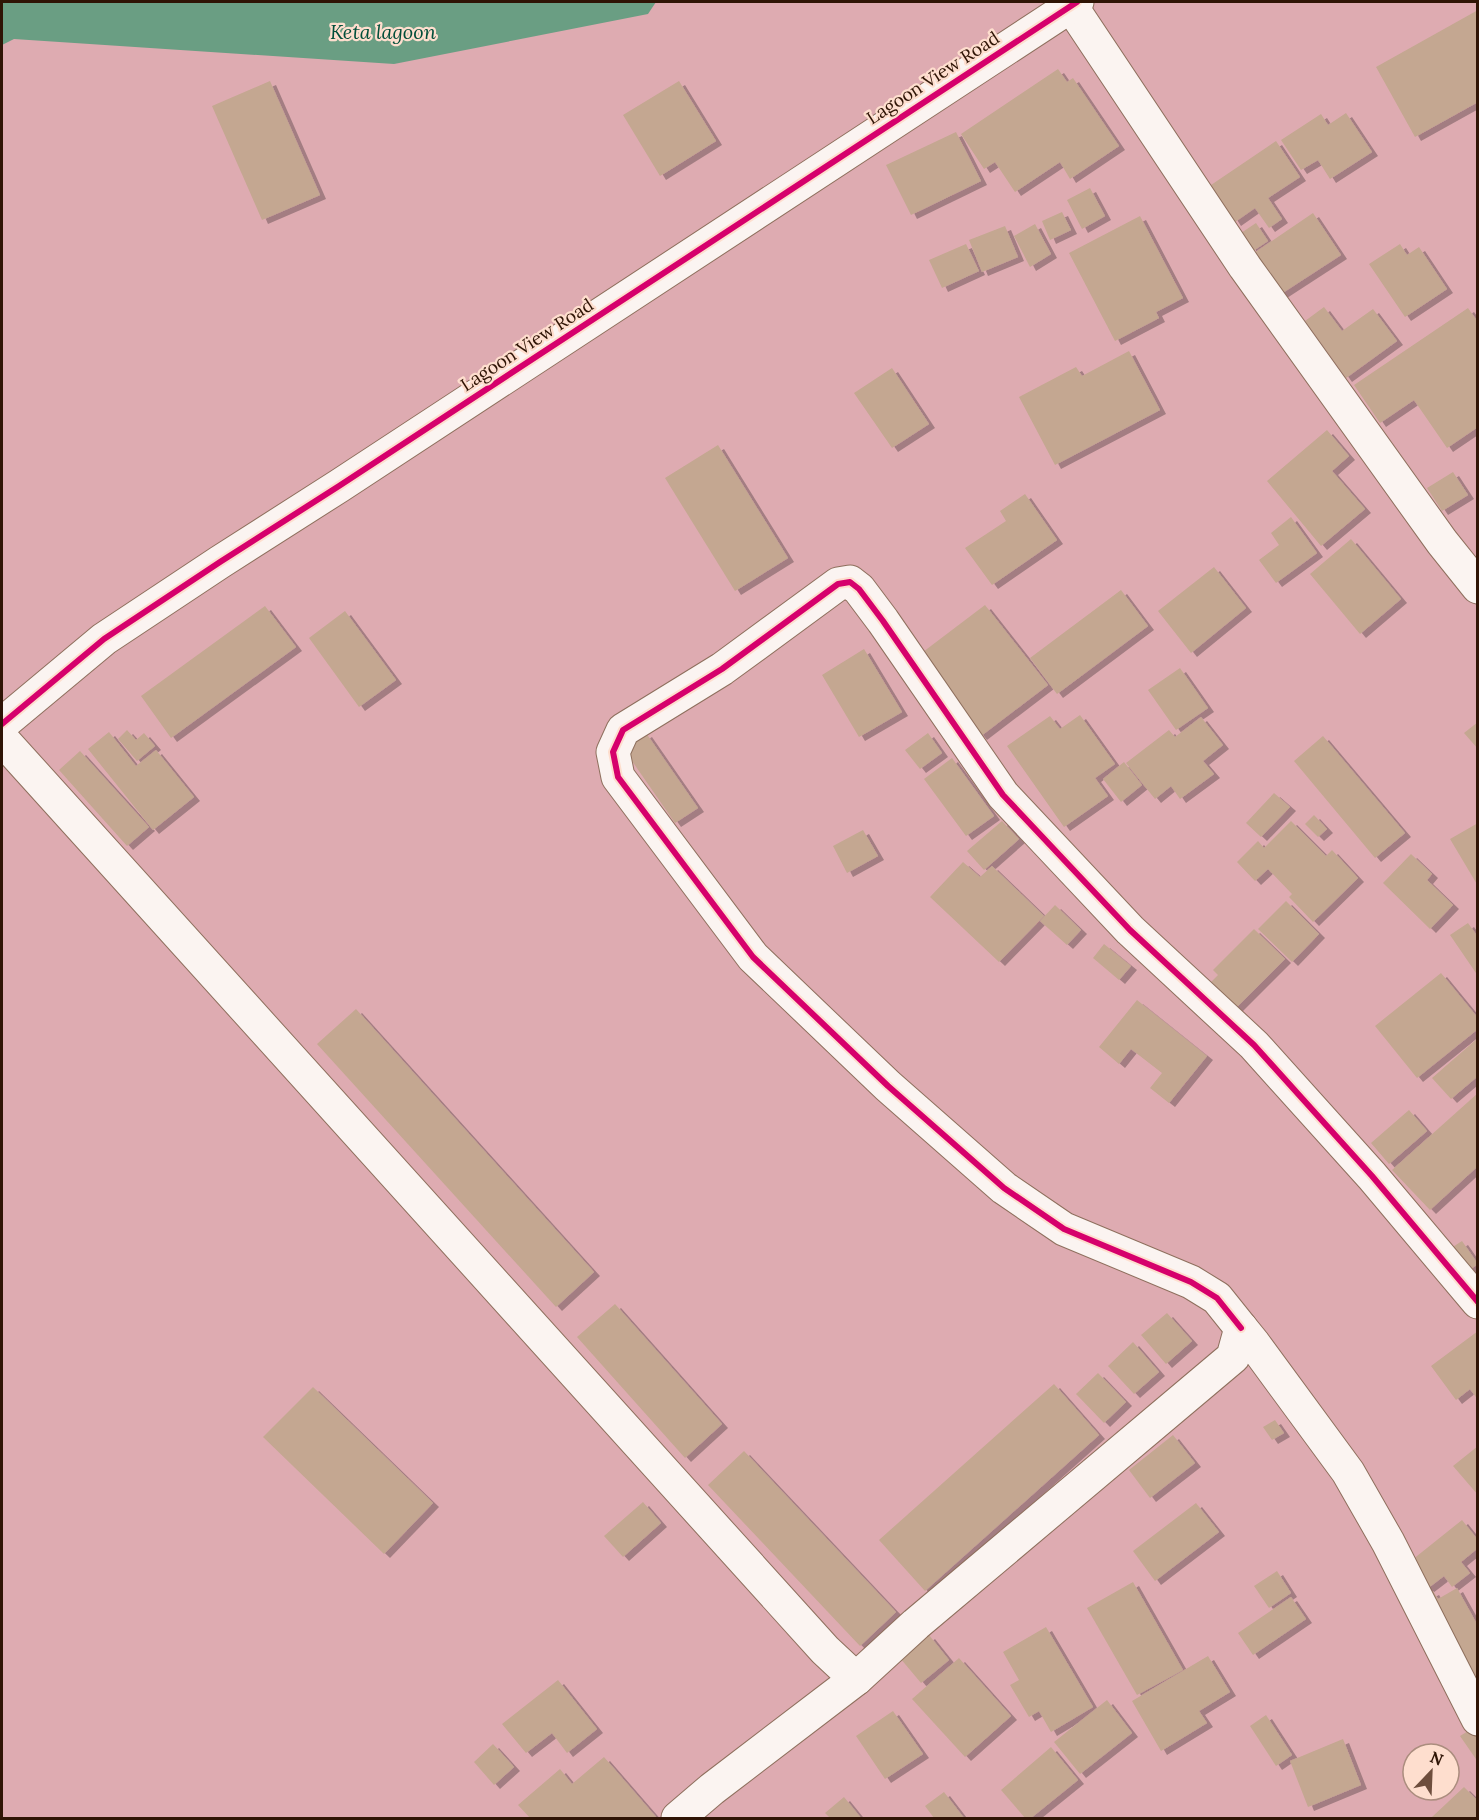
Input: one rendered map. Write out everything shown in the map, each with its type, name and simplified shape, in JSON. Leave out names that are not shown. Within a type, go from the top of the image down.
[{"type":"street","points":[[1074,4],[1245,267],[1442,542],[1478,587]]},
{"type":"street","name":"Lagoon View Road","points":[[2,724],[104,639],[1074,4]]},
{"type":"street","points":[[1478,1302],[1372,1176],[1254,1045],[1130,930],[1003,795],[883,621],[859,589],[849,582],[838,585],[722,669],[622,730],[613,752],[618,777],[753,957],[888,1086],[1004,1188],[1064,1229],[1191,1282],[1216,1298],[1254,1344],[1348,1472],[1388,1542],[1478,1719]]},
{"type":"street","points":[[2,739],[825,1650],[856,1679]]},
{"type":"street","points":[[678,1818],[712,1789],[856,1679],[924,1617],[1233,1357],[1240,1328]]},
{"type":"shaded area","points":[[2,2],[1477,2],[1477,1818],[2,1818]]},
{"type":"water","name":"Keta lagoon","points":[[2,2],[656,2],[648,14],[394,64],[14,39],[2,45]]},
{"type":"building","points":[[1478,10],[1478,102],[1415,137],[1376,67]]},
{"type":"building","points":[[1058,69],[1067,82],[1073,78],[1119,146],[1070,179],[1060,162],[1015,192],[995,162],[984,169],[961,134]]},
{"type":"building","points":[[270,81],[320,195],[262,220],[212,106]]},
{"type":"building","points":[[679,81],[716,141],[660,176],[623,115]]},
{"type":"building","points":[[1346,113],[1372,152],[1330,179],[1318,160],[1301,170],[1281,140],[1321,114],[1328,125]]},
{"type":"building","points":[[956,132],[981,181],[911,215],[886,165]]},
{"type":"building","points":[[1276,141],[1300,177],[1268,198],[1282,219],[1269,228],[1255,208],[1235,222],[1211,185]]},
{"type":"building","points":[[1090,188],[1105,216],[1082,229],[1067,200]]},
{"type":"building","points":[[1062,212],[1071,230],[1050,240],[1042,221]]},
{"type":"building","points":[[1313,213],[1341,255],[1281,294],[1254,253]]},
{"type":"building","points":[[1140,216],[1183,298],[1156,312],[1159,318],[1115,341],[1069,253]]},
{"type":"building","points":[[1256,223],[1268,241],[1253,251],[1241,233]]},
{"type":"building","points":[[1035,224],[1051,254],[1030,267],[1014,236]]},
{"type":"building","points":[[1005,226],[1018,257],[982,272],[969,240]]},
{"type":"building","points":[[966,244],[979,271],[942,288],[929,260]]},
{"type":"building","points":[[1400,244],[1407,255],[1419,247],[1447,289],[1405,317],[1369,264]]},
{"type":"building","points":[[1324,307],[1342,331],[1373,309],[1397,341],[1346,378],[1305,321]]},
{"type":"building","points":[[1468,308],[1478,322],[1478,427],[1447,448],[1414,400],[1380,423],[1354,385]]},
{"type":"building","points":[[1129,351],[1160,410],[1055,465],[1019,397],[1076,367],[1082,376]]},
{"type":"building","points":[[892,368],[929,424],[892,448],[854,393]]},
{"type":"building","points":[[1327,430],[1349,456],[1332,471],[1365,509],[1321,546],[1267,481]]},
{"type":"building","points":[[718,445],[788,558],[735,591],[665,478]]},
{"type":"building","points":[[1453,472],[1468,495],[1442,511],[1427,488]]},
{"type":"building","points":[[1025,494],[1057,540],[992,585],[965,548],[1006,521],[1000,511]]},
{"type":"building","points":[[1291,517],[1317,553],[1276,583],[1259,560],[1279,545],[1271,533]]},
{"type":"building","points":[[1351,539],[1401,599],[1360,634],[1310,574]]},
{"type":"building","points":[[1214,567],[1246,608],[1191,653],[1158,611]]},
{"type":"building","points":[[1121,590],[1148,626],[1057,694],[1030,658]]},
{"type":"building","points":[[985,605],[1048,685],[981,736],[919,655]]},
{"type":"building","points":[[265,606],[296,647],[171,738],[141,696]]},
{"type":"building","points":[[345,611],[396,680],[359,707],[309,638]]},
{"type":"building","points":[[864,649],[902,712],[859,737],[822,675]]},
{"type":"building","points":[[1180,668],[1208,708],[1176,730],[1148,690]]},
{"type":"building","points":[[1080,715],[1115,764],[1095,778],[1108,796],[1064,827],[1007,746],[1050,716],[1060,729]]},
{"type":"building","points":[[1201,717],[1223,745],[1203,761],[1214,774],[1180,799],[1171,786],[1155,799],[1126,763],[1169,730],[1175,737]]},
{"type":"building","points":[[1478,722],[1478,749],[1464,733]]},
{"type":"building","points":[[127,730],[136,740],[144,733],[155,746],[137,761],[118,739]]},
{"type":"building","points":[[109,732],[136,766],[156,750],[194,797],[153,830],[88,749]]},
{"type":"building","points":[[646,733],[698,808],[675,823],[623,748]]},
{"type":"building","points":[[928,733],[942,753],[920,769],[905,750]]},
{"type":"building","points":[[1323,736],[1405,833],[1375,858],[1294,761]]},
{"type":"building","points":[[80,751],[149,827],[127,846],[59,770]]},
{"type":"building","points":[[952,758],[994,816],[966,836],[924,779]]},
{"type":"building","points":[[1124,762],[1142,785],[1121,802],[1103,779]]},
{"type":"building","points":[[1274,793],[1290,807],[1261,837],[1246,823]]},
{"type":"building","points":[[1314,815],[1327,829],[1318,837],[1305,824]]},
{"type":"building","points":[[1002,821],[1019,839],[984,870],[967,851]]},
{"type":"building","points":[[1291,821],[1326,856],[1332,850],[1358,878],[1313,922],[1289,897],[1292,894],[1268,869],[1255,881],[1237,862],[1258,841],[1264,848]]},
{"type":"building","points":[[1478,823],[1478,886],[1450,839]]},
{"type":"building","points":[[863,830],[878,856],[847,873],[833,846]]},
{"type":"building","points":[[1411,854],[1432,874],[1427,880],[1453,905],[1430,929],[1383,883]]},
{"type":"building","points":[[963,862],[980,877],[992,866],[1044,916],[999,962],[930,897]]},
{"type":"building","points":[[1286,901],[1319,934],[1292,962],[1258,929]]},
{"type":"building","points":[[1055,905],[1081,930],[1067,945],[1040,921]]},
{"type":"building","points":[[1468,923],[1478,937],[1478,976],[1450,935]]},
{"type":"building","points":[[1254,929],[1285,959],[1232,1012],[1206,987],[1218,975],[1213,970]]},
{"type":"building","points":[[1104,944],[1131,966],[1119,980],[1093,958]]},
{"type":"building","points":[[1441,973],[1478,1018],[1478,1029],[1417,1078],[1375,1026]]},
{"type":"building","points":[[1137,1000],[1207,1056],[1169,1103],[1150,1088],[1162,1073],[1131,1049],[1119,1064],[1099,1047]]},
{"type":"building","points":[[356,1009],[594,1272],[556,1307],[317,1044]]},
{"type":"building","points":[[1478,1038],[1478,1076],[1451,1099],[1432,1078]]},
{"type":"building","points":[[1478,1093],[1478,1166],[1430,1210],[1392,1170]]},
{"type":"building","points":[[1409,1110],[1427,1131],[1389,1164],[1371,1143]]},
{"type":"building","points":[[1462,1241],[1478,1264],[1461,1276],[1445,1252]]},
{"type":"building","points":[[615,1304],[722,1424],[685,1458],[577,1337]]},
{"type":"building","points":[[1167,1313],[1192,1341],[1166,1364],[1141,1335]]},
{"type":"building","points":[[1478,1331],[1478,1400],[1470,1389],[1456,1400],[1431,1366]]},
{"type":"building","points":[[1133,1342],[1159,1372],[1134,1394],[1108,1366]]},
{"type":"building","points":[[1098,1373],[1126,1402],[1104,1423],[1076,1394]]},
{"type":"building","points":[[1054,1384],[1099,1435],[925,1591],[879,1540]]},
{"type":"building","points":[[313,1387],[433,1503],[384,1554],[263,1437]]},
{"type":"building","points":[[1275,1420],[1284,1433],[1272,1440],[1263,1427]]},
{"type":"building","points":[[1173,1435],[1195,1463],[1150,1498],[1129,1470]]},
{"type":"building","points":[[1478,1446],[1478,1495],[1453,1466]]},
{"type":"building","points":[[744,1451],[896,1612],[860,1646],[708,1485]]},
{"type":"building","points":[[643,1502],[661,1523],[623,1557],[604,1536]]},
{"type":"building","points":[[1196,1503],[1219,1532],[1155,1581],[1133,1551]]},
{"type":"building","points":[[1462,1520],[1478,1540],[1478,1548],[1461,1562],[1470,1573],[1452,1587],[1444,1576],[1427,1589],[1407,1564]]},
{"type":"building","points":[[1277,1571],[1291,1593],[1269,1608],[1254,1586]]},
{"type":"building","points":[[1133,1582],[1183,1670],[1137,1695],[1087,1608]]},
{"type":"building","points":[[1457,1588],[1478,1626],[1478,1686],[1420,1598],[1433,1591],[1438,1599]]},
{"type":"building","points":[[1291,1597],[1306,1619],[1253,1655],[1238,1633]]},
{"type":"building","points":[[1046,1627],[1093,1707],[1051,1732],[1039,1711],[1029,1717],[1010,1685],[1019,1680],[1003,1652]]},
{"type":"building","points":[[929,1635],[949,1660],[921,1683],[900,1658]]},
{"type":"building","points":[[1208,1656],[1230,1692],[1199,1711],[1207,1723],[1161,1751],[1132,1701]]},
{"type":"building","points":[[959,1658],[1011,1716],[965,1757],[912,1699]]},
{"type":"building","points":[[558,1680],[597,1729],[567,1753],[552,1733],[526,1753],[502,1724]]},
{"type":"building","points":[[1107,1700],[1132,1733],[1080,1774],[1054,1742]]},
{"type":"building","points":[[893,1711],[923,1754],[885,1779],[856,1736]]},
{"type":"building","points":[[1266,1715],[1292,1755],[1276,1766],[1250,1726]]},
{"type":"building","points":[[1478,1725],[1478,1762],[1460,1736]]},
{"type":"building","points":[[1343,1739],[1361,1785],[1308,1807],[1290,1761]]},
{"type":"building","points":[[493,1744],[514,1767],[494,1785],[474,1762]]},
{"type":"building","points":[[1051,1747],[1078,1780],[1031,1818],[1025,1818],[1001,1790]]},
{"type":"building","points":[[604,1757],[657,1818],[530,1818],[518,1805],[560,1769],[572,1784]]},
{"type":"building","points":[[1464,1787],[1478,1801],[1478,1818],[1432,1817],[1448,1802],[1461,1802],[1461,1790]]},
{"type":"building","points":[[944,1792],[964,1818],[934,1818],[925,1806]]},
{"type":"building","points":[[844,1797],[861,1818],[830,1818],[825,1813]]},
{"type":"cycle path","points":[[2,724],[104,639],[1077,2]]},
{"type":"cycle path","points":[[1241,1328],[1217,1298],[1191,1282],[1064,1229],[1004,1188],[888,1086],[753,957],[618,777],[613,752],[623,730],[722,669],[838,584],[850,582],[859,589],[883,621],[1003,795],[1130,930],[1254,1045],[1372,1176],[1478,1302]]}]
